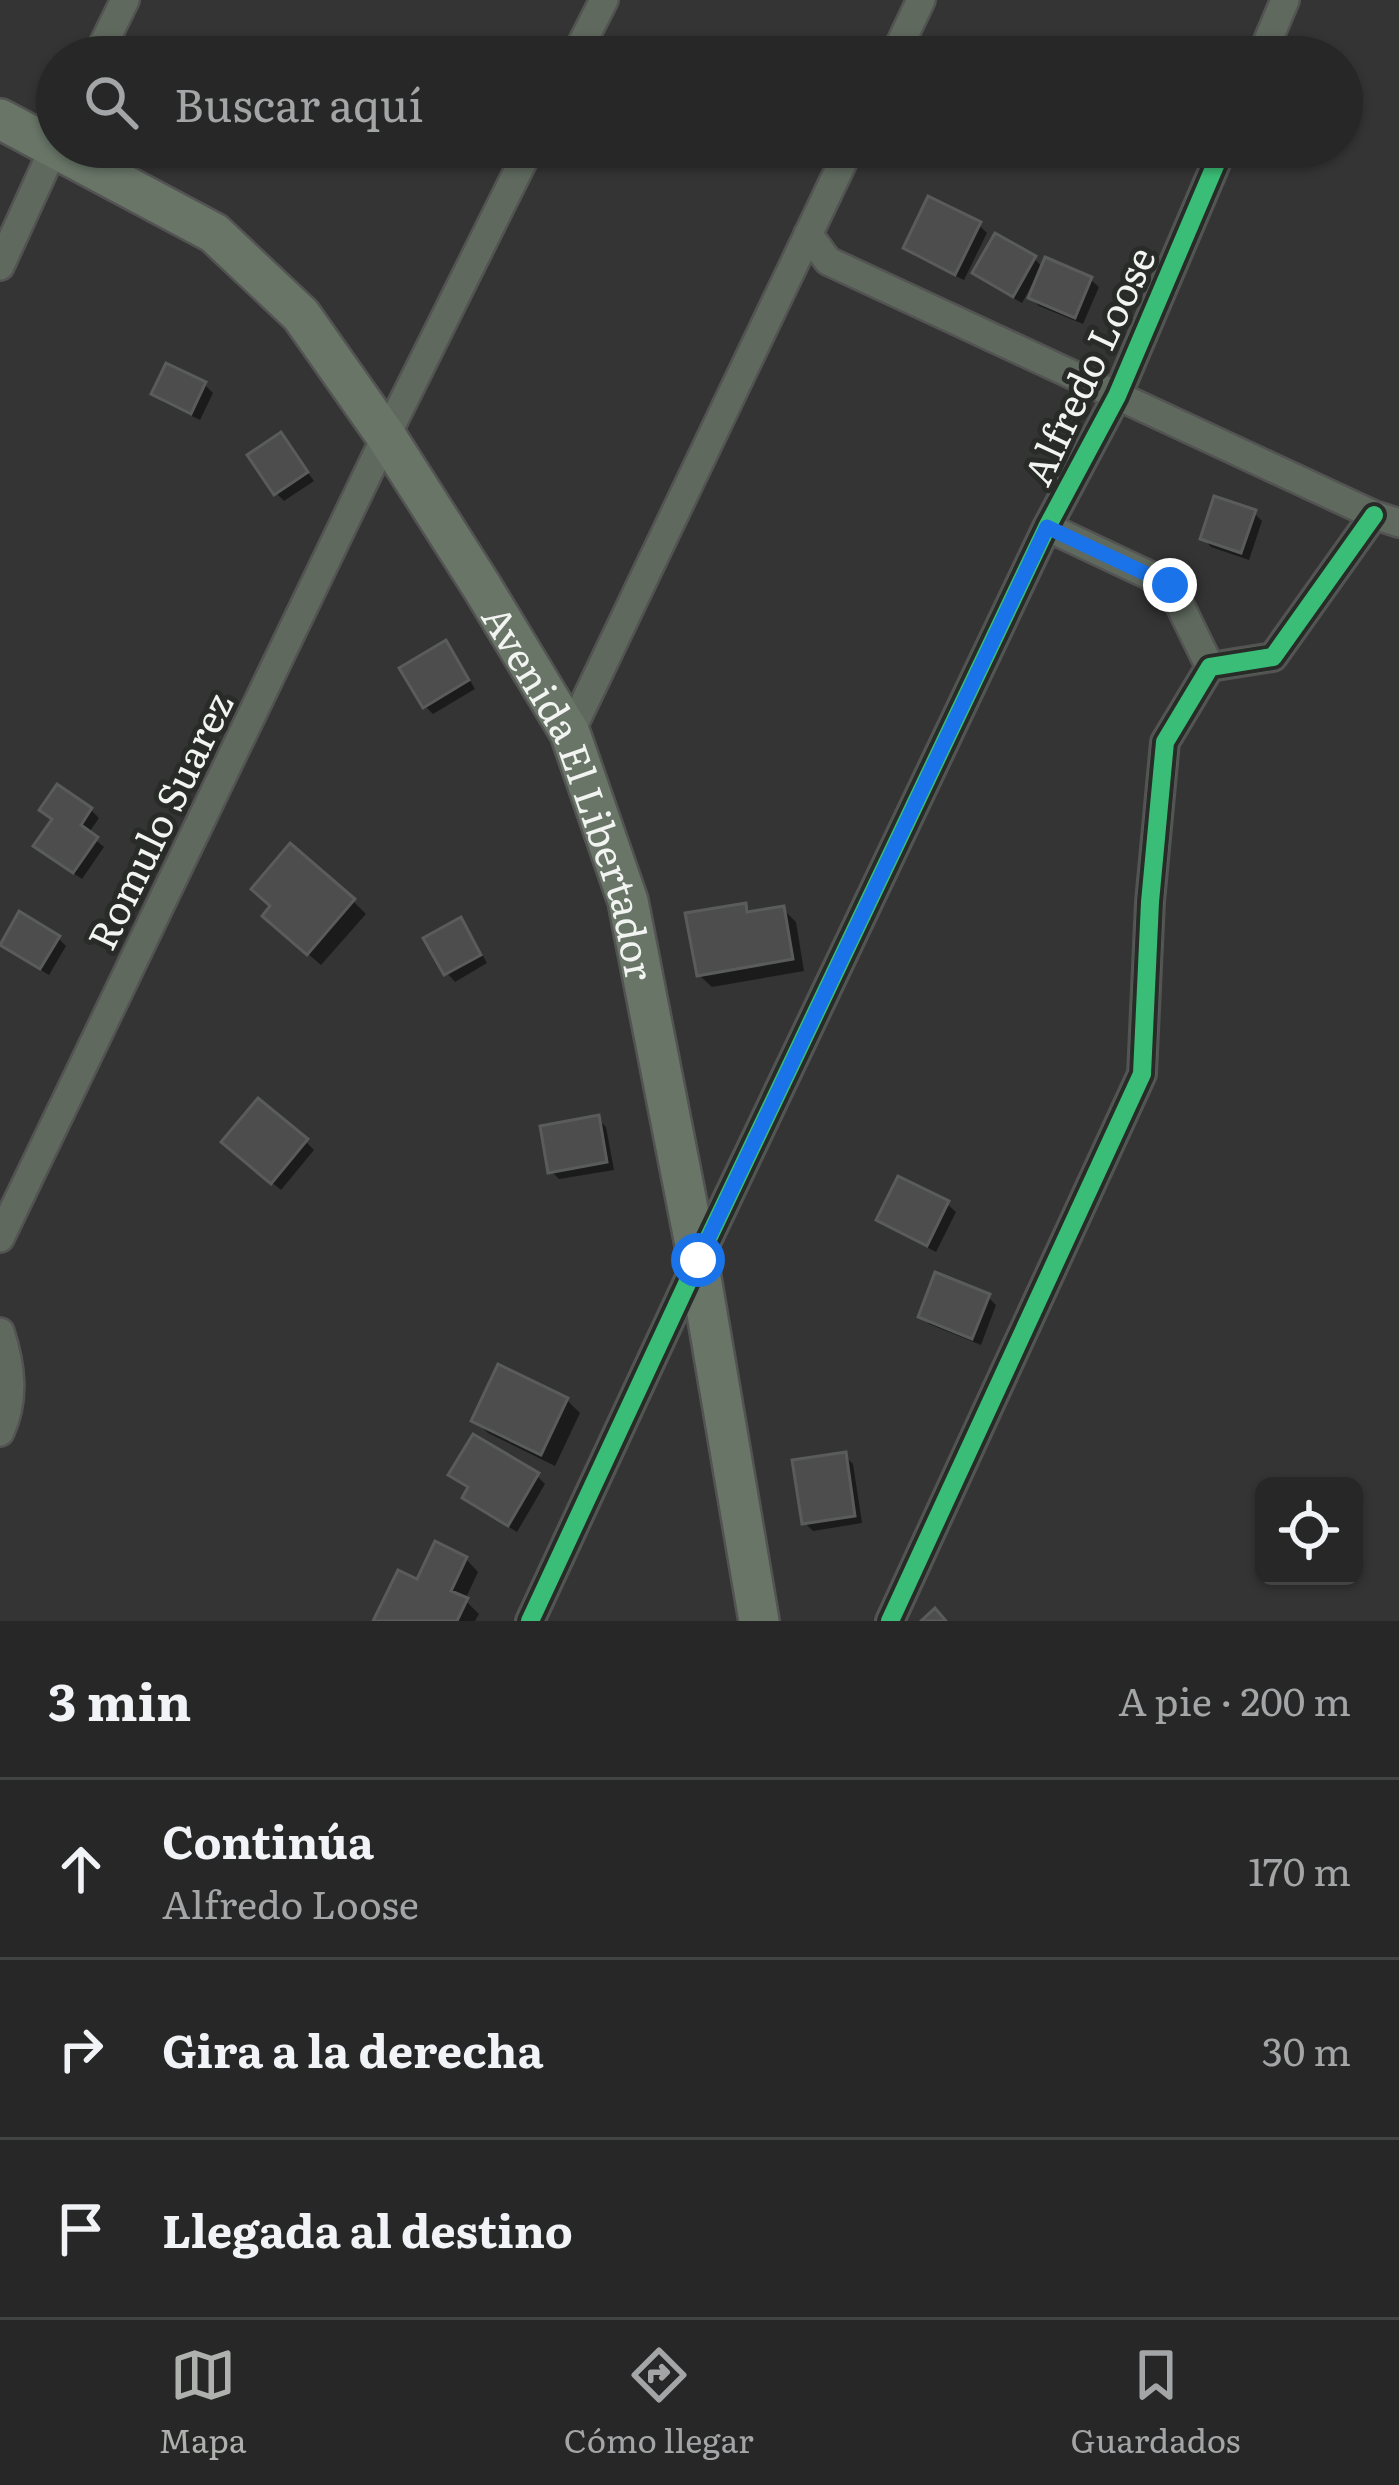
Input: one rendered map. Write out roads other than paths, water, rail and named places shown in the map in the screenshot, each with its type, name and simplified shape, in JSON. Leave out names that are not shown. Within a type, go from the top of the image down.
[{"type":"main road","name":"Avenida El Libertador","points":[[0,119],[36,134]]},
{"type":"main road","name":"Avenida El Libertador","points":[[100,168],[214,232],[302,315],[386,436],[570,733],[628,901],[698,1260],[759,1621]]},
{"type":"street","points":[[107,36],[124,0]]},
{"type":"street","points":[[586,36],[604,0]]},
{"type":"street","points":[[904,36],[921,0]]},
{"type":"street","points":[[1270,36],[1285,0]]},
{"type":"street","points":[[0,266],[45,168]]},
{"type":"street","name":"Romulo Suarez","points":[[0,1238],[520,168]]},
{"type":"street","points":[[570,733],[840,168]]},
{"type":"street","name":"Alfredo Loose","points":[[530,1621],[1047,527],[1117,396],[1213,168]]},
{"type":"street","points":[[808,234],[827,261],[1387,519],[1273,657],[1210,667]]},
{"type":"street","points":[[1047,527],[1170,585],[1210,667]]},
{"type":"street","points":[[890,1621],[1142,1074],[1150,902],[1165,742],[1210,667]]},
{"type":"street","points":[[0,1332],[10,1365],[9,1413],[0,1432]]}]
